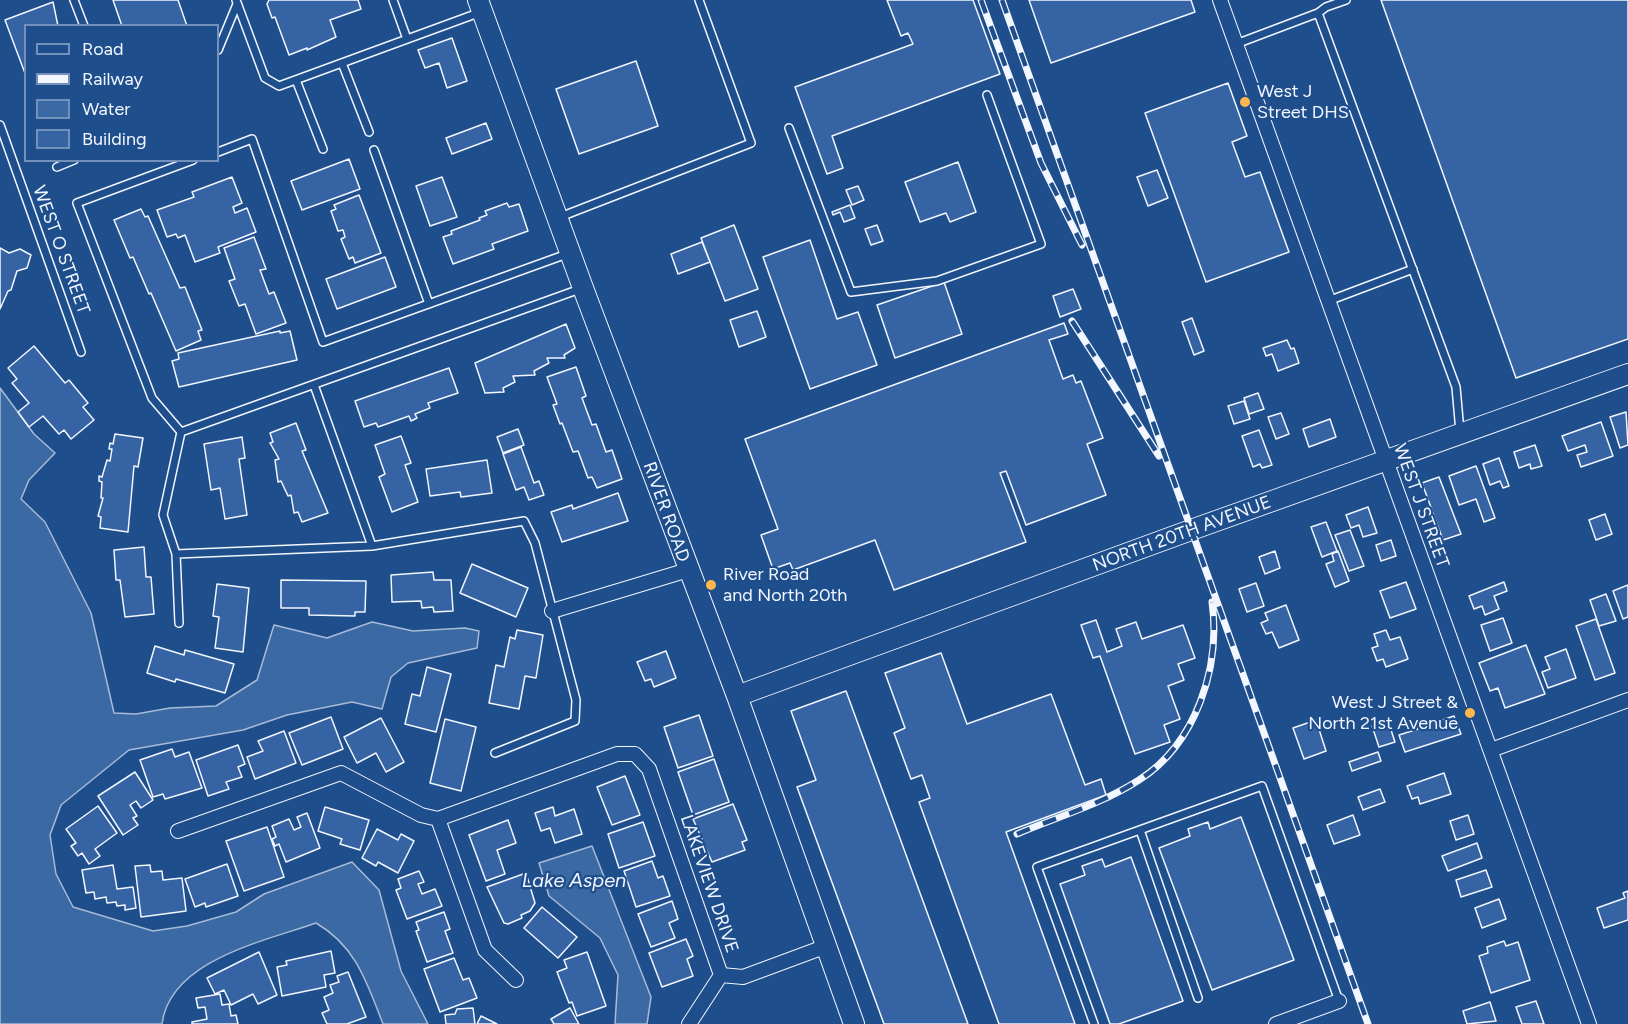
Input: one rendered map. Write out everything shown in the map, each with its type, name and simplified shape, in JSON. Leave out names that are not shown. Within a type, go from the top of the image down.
[{"type":"street","name":"WEST J STREET","points":[[1220,0],[1589,1024]]},
{"type":"street","name":"RIVER ROAD","points":[[479,3],[583,288],[737,696],[824,947],[854,1024]]},
{"type":"street","name":"NORTH 20TH AVENUE","points":[[737,696],[1628,374]]},
{"type":"street","points":[[552,610],[688,570]]},
{"type":"street","points":[[1491,750],[1628,700]]},
{"type":"street","name":"LAKEVIEW DRIVE","points":[[438,819],[617,754],[635,754],[649,769],[721,975],[689,1024]]},
{"type":"street","points":[[178,831],[341,773],[421,815],[438,819],[485,950],[516,980]]},
{"type":"street","points":[[721,975],[743,977],[824,947]]},
{"type":"street","points":[[1276,1024],[1339,1001]]},
{"type":"lane","points":[[74,0],[83,24]]},
{"type":"lane","points":[[393,0],[407,39]]},
{"type":"lane","points":[[557,218],[751,143],[699,0]]},
{"type":"lane","points":[[1236,44],[1318,14],[1326,7],[1346,0]]},
{"type":"lane","points":[[237,2],[265,78],[279,86],[407,39],[479,3]]},
{"type":"lane","points":[[219,47],[237,2]]},
{"type":"lane","points":[[1318,14],[1456,387],[1461,434]]},
{"type":"lane","points":[[342,63],[369,132]]},
{"type":"lane","points":[[296,80],[323,149]]},
{"type":"lane","points":[[789,128],[851,292],[937,281],[1041,244],[987,95]]},
{"type":"lane","name":"WEST O STREET","points":[[0,125],[81,352]]},
{"type":"lane","points":[[219,152],[252,139],[323,342],[570,253]]},
{"type":"lane","points":[[374,150],[429,304]]},
{"type":"lane","points":[[57,167],[69,162]]},
{"type":"lane","points":[[181,432],[152,398],[77,203],[188,162]]},
{"type":"lane","points":[[1328,301],[1413,270]]},
{"type":"lane","points":[[181,432],[583,288]]},
{"type":"lane","points":[[314,385],[372,546]]},
{"type":"lane","points":[[179,623],[176,554],[163,515],[181,432]]},
{"type":"lane","points":[[176,554],[372,546],[524,521],[535,543],[576,700],[575,721],[495,753]]},
{"type":"lane","points":[[1094,1024],[1038,867],[1262,786],[1339,1001]]},
{"type":"lane","points":[[1140,831],[1198,998]]},
{"type":"water","points":[[0,388],[34,434],[55,453],[29,480],[21,499],[45,522],[91,613],[114,713],[136,714],[170,708],[216,706],[257,680],[274,625],[327,638],[372,622],[413,631],[465,628],[479,631],[477,648],[408,663],[391,677],[382,709],[352,702],[287,715],[243,730],[129,750],[61,805],[50,835],[56,874],[73,907],[153,931],[187,926],[236,912],[264,894],[352,862],[379,890],[401,971],[428,1024],[383,1024],[365,980],[351,954],[330,932],[316,923],[247,946],[201,969],[182,984],[169,1002],[162,1024],[0,1024]]},
{"type":"water","name":"Lake Aspen","points":[[592,846],[651,997],[647,1024],[615,1024],[618,975],[600,938],[549,896],[539,863]]},
{"type":"building","points":[[113,0],[178,0],[186,24],[121,24]]},
{"type":"building","points":[[269,0],[358,0],[361,9],[330,20],[336,37],[289,55],[275,17],[272,18],[267,4]]},
{"type":"building","points":[[887,0],[973,0],[1000,74],[832,136],[843,168],[827,174],[795,87],[913,44],[908,33],[901,36]]},
{"type":"building","points":[[1029,0],[1191,0],[1195,12],[1051,63]]},
{"type":"building","points":[[1381,0],[1628,0],[1628,339],[1516,378]]},
{"type":"building","points":[[53,2],[58,24],[24,24],[24,71],[5,20]]},
{"type":"building","points":[[452,38],[467,81],[447,88],[439,63],[425,68],[418,50]]},
{"type":"building","points":[[636,61],[658,126],[579,154],[556,89]]},
{"type":"building","points":[[1228,83],[1247,136],[1232,142],[1245,177],[1260,172],[1289,252],[1206,282],[1145,113]]},
{"type":"building","points":[[486,123],[492,139],[452,154],[446,138]]},
{"type":"building","points":[[349,159],[360,189],[302,210],[291,181]]},
{"type":"building","points":[[958,162],[976,212],[950,222],[946,213],[920,222],[905,182]]},
{"type":"building","points":[[1157,170],[1168,198],[1148,206],[1137,177]]},
{"type":"building","points":[[232,177],[242,203],[233,207],[235,213],[247,208],[256,232],[218,247],[220,253],[195,262],[185,235],[178,238],[176,234],[167,237],[157,210],[194,197],[192,192]]},
{"type":"building","points":[[442,177],[457,217],[430,226],[416,186]]},
{"type":"building","points":[[858,186],[864,200],[852,205],[846,190]]},
{"type":"building","points":[[359,195],[381,253],[355,263],[353,257],[349,259],[341,239],[345,237],[343,230],[338,231],[331,211],[336,209],[334,205]]},
{"type":"building","points":[[507,203],[509,207],[519,204],[528,231],[492,244],[494,249],[453,264],[443,237],[452,234],[451,231],[480,220],[479,218],[487,215],[485,211]]},
{"type":"building","points":[[850,205],[855,218],[844,222],[840,212],[833,215],[832,212]]},
{"type":"building","points":[[141,209],[145,217],[148,216],[180,288],[185,287],[202,330],[198,331],[201,340],[176,351],[151,293],[149,294],[133,257],[130,258],[114,220]]},
{"type":"building","points":[[734,225],[758,289],[725,301],[701,238]]},
{"type":"building","points":[[877,225],[883,241],[871,245],[865,229]]},
{"type":"building","points":[[254,237],[266,269],[260,270],[269,294],[274,292],[286,323],[256,334],[245,304],[239,306],[229,281],[235,279],[224,248]]},
{"type":"building","points":[[810,240],[837,319],[858,312],[877,365],[810,389],[763,257]]},
{"type":"building","points":[[702,242],[710,262],[678,274],[671,254]]},
{"type":"building","points":[[0,248],[9,253],[20,249],[31,255],[27,268],[17,271],[11,290],[8,291],[0,309]]},
{"type":"building","points":[[385,257],[396,287],[337,309],[326,279]]},
{"type":"building","points":[[944,282],[962,334],[895,358],[877,305]]},
{"type":"building","points":[[1073,289],[1081,309],[1060,317],[1053,296]]},
{"type":"building","points":[[757,311],[766,337],[739,347],[730,320]]},
{"type":"building","points":[[1192,318],[1204,351],[1194,355],[1182,322]]},
{"type":"building","points":[[1064,323],[1068,334],[1049,340],[1063,379],[1073,375],[1076,383],[1081,381],[1103,438],[1087,444],[1106,495],[1026,525],[1006,471],[1000,473],[1026,542],[894,590],[875,540],[793,570],[790,563],[773,569],[761,535],[778,529],[745,439]]},
{"type":"building","points":[[566,324],[575,348],[564,355],[565,358],[547,358],[549,363],[534,371],[535,375],[513,376],[515,382],[503,388],[504,392],[485,393],[475,363]]},
{"type":"building","points":[[280,331],[280,333],[290,331],[297,360],[179,387],[172,361],[179,359],[178,353]]},
{"type":"building","points":[[1287,340],[1291,349],[1294,348],[1299,363],[1278,371],[1272,354],[1266,356],[1263,348]]},
{"type":"building","points":[[34,346],[65,383],[69,380],[88,403],[83,407],[94,420],[71,439],[64,430],[59,434],[43,416],[29,427],[18,412],[29,403],[12,383],[17,379],[8,368]]},
{"type":"building","points":[[576,367],[586,396],[582,398],[592,425],[596,424],[606,452],[612,450],[622,479],[597,488],[592,477],[588,478],[578,451],[573,452],[562,423],[560,424],[553,405],[557,404],[547,377]]},
{"type":"building","points":[[449,368],[458,393],[428,403],[430,408],[415,414],[417,418],[411,421],[409,416],[378,427],[376,423],[364,427],[355,401]]},
{"type":"building","points":[[1258,393],[1264,409],[1249,414],[1244,398]]},
{"type":"building","points":[[1244,401],[1250,419],[1234,424],[1228,406]]},
{"type":"building","points":[[1626,412],[1628,445],[1620,448],[1610,417]]},
{"type":"building","points":[[1281,413],[1289,434],[1276,439],[1268,417]]},
{"type":"building","points":[[1330,419],[1336,437],[1309,447],[1303,429]]},
{"type":"building","points":[[1601,422],[1613,456],[1581,467],[1577,455],[1587,452],[1585,445],[1568,451],[1562,436]]},
{"type":"building","points":[[296,423],[306,450],[302,451],[328,513],[302,522],[298,512],[294,513],[291,495],[288,496],[281,481],[278,482],[275,460],[279,459],[270,443],[273,442],[270,433]]},
{"type":"building","points":[[518,429],[524,445],[503,453],[497,437]]},
{"type":"building","points":[[1259,430],[1272,465],[1262,468],[1260,464],[1253,467],[1242,436]]},
{"type":"building","points":[[115,434],[143,438],[138,467],[134,466],[128,532],[100,528],[101,517],[98,516],[103,498],[101,498],[102,482],[99,481],[99,476],[102,477],[107,460],[110,461],[112,449],[109,449],[110,443],[113,444]]},
{"type":"building","points":[[401,436],[411,463],[405,465],[418,502],[392,512],[379,477],[385,474],[375,445]]},
{"type":"building","points":[[242,437],[245,458],[239,459],[247,515],[225,519],[220,488],[211,490],[204,444]]},
{"type":"building","points":[[1535,445],[1542,466],[1531,469],[1530,464],[1519,468],[1514,452]]},
{"type":"building","points":[[521,447],[534,483],[539,481],[544,495],[529,500],[524,487],[516,490],[503,454]]},
{"type":"building","points":[[1499,458],[1509,486],[1503,488],[1500,481],[1490,485],[1483,464]]},
{"type":"building","points":[[487,460],[492,493],[461,497],[460,492],[430,496],[426,469]]},
{"type":"building","points":[[1476,466],[1495,518],[1484,522],[1476,499],[1459,505],[1449,476]]},
{"type":"building","points":[[1439,477],[1461,534],[1443,540],[1422,483]]},
{"type":"building","points":[[618,493],[628,521],[562,542],[551,512],[572,505],[573,509]]},
{"type":"building","points":[[1368,507],[1377,533],[1363,537],[1359,525],[1351,528],[1346,515]]},
{"type":"building","points":[[1605,514],[1612,534],[1596,540],[1589,520]]},
{"type":"building","points":[[1326,522],[1337,551],[1322,557],[1311,527]]},
{"type":"building","points":[[1350,530],[1364,566],[1349,571],[1335,535]]},
{"type":"building","points":[[1391,540],[1396,556],[1381,561],[1376,545]]},
{"type":"building","points":[[144,547],[146,577],[151,577],[154,614],[125,617],[120,580],[116,580],[114,550]]},
{"type":"building","points":[[1275,551],[1280,568],[1265,574],[1259,557]]},
{"type":"building","points":[[1338,551],[1349,581],[1335,587],[1326,564],[1334,561],[1332,554]]},
{"type":"building","points":[[472,564],[528,588],[516,617],[460,593]]},
{"type":"building","points":[[433,572],[434,580],[451,580],[453,611],[434,612],[433,607],[422,608],[421,601],[392,602],[391,575]]},
{"type":"building","points":[[281,580],[366,581],[365,612],[355,612],[355,616],[309,615],[309,608],[281,608]]},
{"type":"building","points":[[1406,582],[1416,609],[1390,618],[1380,591]]},
{"type":"building","points":[[1504,582],[1507,591],[1494,596],[1499,609],[1485,615],[1482,606],[1474,609],[1469,596]]},
{"type":"building","points":[[1256,583],[1264,606],[1247,612],[1239,589]]},
{"type":"building","points":[[217,584],[249,588],[243,652],[215,648],[219,617],[213,616]]},
{"type":"building","points":[[1628,585],[1628,617],[1623,619],[1613,591]]},
{"type":"building","points":[[1606,594],[1616,621],[1599,626],[1590,600]]},
{"type":"building","points":[[1286,605],[1299,640],[1279,648],[1272,632],[1266,634],[1261,623],[1268,620],[1265,613]]},
{"type":"building","points":[[1503,618],[1512,643],[1490,651],[1481,625]]},
{"type":"building","points":[[1596,619],[1615,673],[1595,680],[1576,626]]},
{"type":"building","points":[[1096,620],[1107,652],[1122,646],[1116,629],[1136,622],[1142,639],[1183,625],[1195,658],[1178,664],[1184,680],[1168,686],[1180,719],[1164,725],[1170,742],[1135,754],[1100,656],[1093,658],[1081,625]]},
{"type":"building","points":[[517,630],[543,635],[536,678],[525,676],[519,709],[489,703],[496,665],[504,667],[510,637],[515,639]]},
{"type":"building","points":[[1386,630],[1390,640],[1400,637],[1408,659],[1386,667],[1383,659],[1377,661],[1372,648],[1378,646],[1374,634]]},
{"type":"building","points":[[1526,645],[1545,694],[1505,708],[1498,688],[1490,691],[1479,663]]},
{"type":"building","points":[[155,646],[184,655],[185,650],[234,664],[225,693],[147,673]]},
{"type":"building","points":[[1566,649],[1576,678],[1548,688],[1542,672],[1550,669],[1545,657]]},
{"type":"building","points":[[666,651],[676,678],[654,687],[651,679],[645,681],[637,662]]},
{"type":"building","points":[[941,653],[967,724],[1051,694],[1085,785],[1101,779],[1106,795],[1006,832],[1075,1024],[999,1024],[919,802],[930,798],[922,775],[911,779],[894,733],[905,728],[885,673]]},
{"type":"building","points":[[427,667],[451,674],[436,732],[405,724],[412,694],[420,696]]},
{"type":"building","points":[[846,691],[968,1024],[884,1024],[797,787],[816,780],[791,711]]},
{"type":"building","points":[[699,715],[713,756],[678,768],[664,727]]},
{"type":"building","points":[[1454,716],[1461,734],[1405,752],[1399,735],[1418,729],[1416,722],[1425,719],[1427,725]]},
{"type":"building","points":[[331,717],[343,749],[302,765],[289,733]]},
{"type":"building","points":[[381,718],[404,762],[386,772],[376,753],[357,763],[344,737]]},
{"type":"building","points":[[445,719],[476,727],[461,791],[430,783]]},
{"type":"building","points":[[1316,720],[1326,751],[1304,759],[1293,728]]},
{"type":"building","points":[[1388,721],[1395,742],[1379,747],[1372,726]]},
{"type":"building","points":[[284,731],[296,763],[255,779],[247,757],[263,751],[258,741]]},
{"type":"building","points":[[238,745],[245,764],[238,767],[242,777],[226,782],[229,789],[208,796],[196,760]]},
{"type":"building","points":[[172,749],[175,757],[189,752],[202,788],[165,799],[163,794],[153,797],[140,760]]},
{"type":"building","points":[[1378,752],[1381,761],[1352,771],[1349,762]]},
{"type":"building","points":[[714,759],[729,802],[693,815],[678,772]]},
{"type":"building","points":[[135,772],[153,800],[141,808],[136,801],[130,805],[137,816],[133,818],[138,825],[123,835],[98,796]]},
{"type":"building","points":[[1444,773],[1451,794],[1420,804],[1418,797],[1412,799],[1407,786]]},
{"type":"building","points":[[625,776],[640,815],[612,825],[597,787]]},
{"type":"building","points":[[1380,789],[1385,802],[1363,810],[1358,797]]},
{"type":"building","points":[[733,804],[747,840],[742,842],[745,850],[712,862],[693,819]]},
{"type":"building","points":[[98,806],[117,833],[95,849],[100,856],[89,864],[82,853],[78,856],[71,846],[76,843],[66,829]]},
{"type":"building","points":[[325,807],[369,820],[360,850],[340,844],[342,839],[318,831]]},
{"type":"building","points":[[553,807],[555,816],[574,809],[582,834],[555,843],[550,828],[541,831],[535,813]]},
{"type":"building","points":[[307,813],[320,848],[286,862],[279,844],[275,846],[272,839],[276,837],[272,826],[289,819],[294,830],[301,827],[297,817]]},
{"type":"building","points":[[1353,815],[1360,835],[1334,844],[1327,825]]},
{"type":"building","points":[[1468,815],[1474,834],[1456,840],[1450,821]]},
{"type":"building","points":[[1241,817],[1294,960],[1212,990],[1159,848],[1190,836],[1188,829],[1208,822],[1210,829]]},
{"type":"building","points":[[508,820],[516,843],[497,850],[505,874],[486,881],[469,835]]},
{"type":"building","points":[[643,822],[655,856],[619,868],[608,834]]},
{"type":"building","points":[[267,827],[284,877],[244,891],[226,841]]},
{"type":"building","points":[[377,829],[398,840],[401,834],[414,841],[398,873],[378,862],[376,866],[362,858]]},
{"type":"building","points":[[1477,843],[1482,858],[1448,871],[1442,856]]},
{"type":"building","points":[[1131,857],[1183,1001],[1119,1024],[1110,1024],[1060,884],[1085,875],[1082,866],[1102,859],[1105,867]]},
{"type":"building","points":[[652,861],[658,878],[663,876],[670,896],[636,907],[624,871]]},
{"type":"building","points":[[227,864],[238,896],[206,907],[205,903],[195,907],[185,879]]},
{"type":"building","points":[[113,865],[117,889],[133,887],[136,908],[125,910],[125,905],[117,906],[116,902],[107,903],[106,897],[95,899],[94,892],[86,893],[82,870]]},
{"type":"building","points":[[150,865],[151,872],[162,871],[163,880],[182,878],[186,911],[141,917],[135,866]]},
{"type":"building","points":[[1486,870],[1492,887],[1461,897],[1456,880]]},
{"type":"building","points":[[419,871],[424,882],[418,884],[422,894],[435,889],[442,906],[407,919],[396,890],[401,888],[398,879]]},
{"type":"building","points":[[526,873],[535,903],[530,911],[521,915],[522,918],[508,924],[504,923],[487,887]]},
{"type":"building","points":[[1628,891],[1628,920],[1604,928],[1597,908],[1625,898],[1623,893]]},
{"type":"building","points":[[1499,899],[1506,919],[1482,928],[1475,908]]},
{"type":"building","points":[[672,901],[678,919],[669,923],[675,938],[651,947],[638,914]]},
{"type":"building","points":[[542,907],[577,937],[558,958],[524,928]]},
{"type":"building","points":[[444,912],[450,929],[445,931],[453,953],[427,962],[416,931],[419,930],[416,922]]},
{"type":"building","points":[[686,939],[693,956],[687,959],[693,976],[662,987],[649,953]]},
{"type":"building","points":[[1504,941],[1506,946],[1518,942],[1530,980],[1491,993],[1479,956],[1488,953],[1487,947]]},
{"type":"building","points":[[331,951],[335,973],[324,975],[326,987],[282,996],[277,967],[287,965],[286,961]]},
{"type":"building","points":[[259,952],[277,995],[258,1004],[253,994],[231,1005],[224,990],[215,994],[207,978]]},
{"type":"building","points":[[587,952],[606,1006],[577,1016],[572,1002],[569,1003],[557,972],[567,968],[564,960]]},
{"type":"building","points":[[454,958],[463,980],[469,978],[477,998],[440,1012],[424,969]]},
{"type":"building","points":[[348,972],[366,1017],[347,1024],[327,1024],[322,1013],[329,1010],[324,997],[333,993],[330,985],[339,982],[337,976]]},
{"type":"building","points":[[220,994],[222,1005],[229,1004],[231,1016],[236,1015],[238,1024],[192,1024],[192,1022],[207,1019],[205,1007],[198,1008],[196,998]]},
{"type":"building","points":[[1536,1001],[1544,1024],[1522,1024],[1516,1007]]},
{"type":"building","points":[[1490,1002],[1496,1021],[1467,1024],[1463,1011]]},
{"type":"building","points":[[473,1008],[475,1024],[446,1024],[445,1015],[455,1014],[457,1009]]},
{"type":"building","points":[[570,1008],[579,1024],[554,1024],[551,1019]]},
{"type":"building","points":[[481,1016],[497,1024],[477,1024]]},
{"type":"railway","points":[[981,0],[1041,163],[1082,245]]},
{"type":"railway","points":[[1002,0],[1368,1024]]},
{"type":"railway","points":[[1072,321],[1159,456]]},
{"type":"railway","points":[[1017,834],[1125,789],[1159,765],[1176,746],[1190,725],[1208,677],[1214,627],[1212,602]]},
{"type":"place","name":"West J Street DHS","points":[[1245,102]]},
{"type":"place","name":"River Road and North 20th","points":[[711,585]]},
{"type":"place","name":"West J Street & North 21st Avenue","points":[[1470,713]]}]
